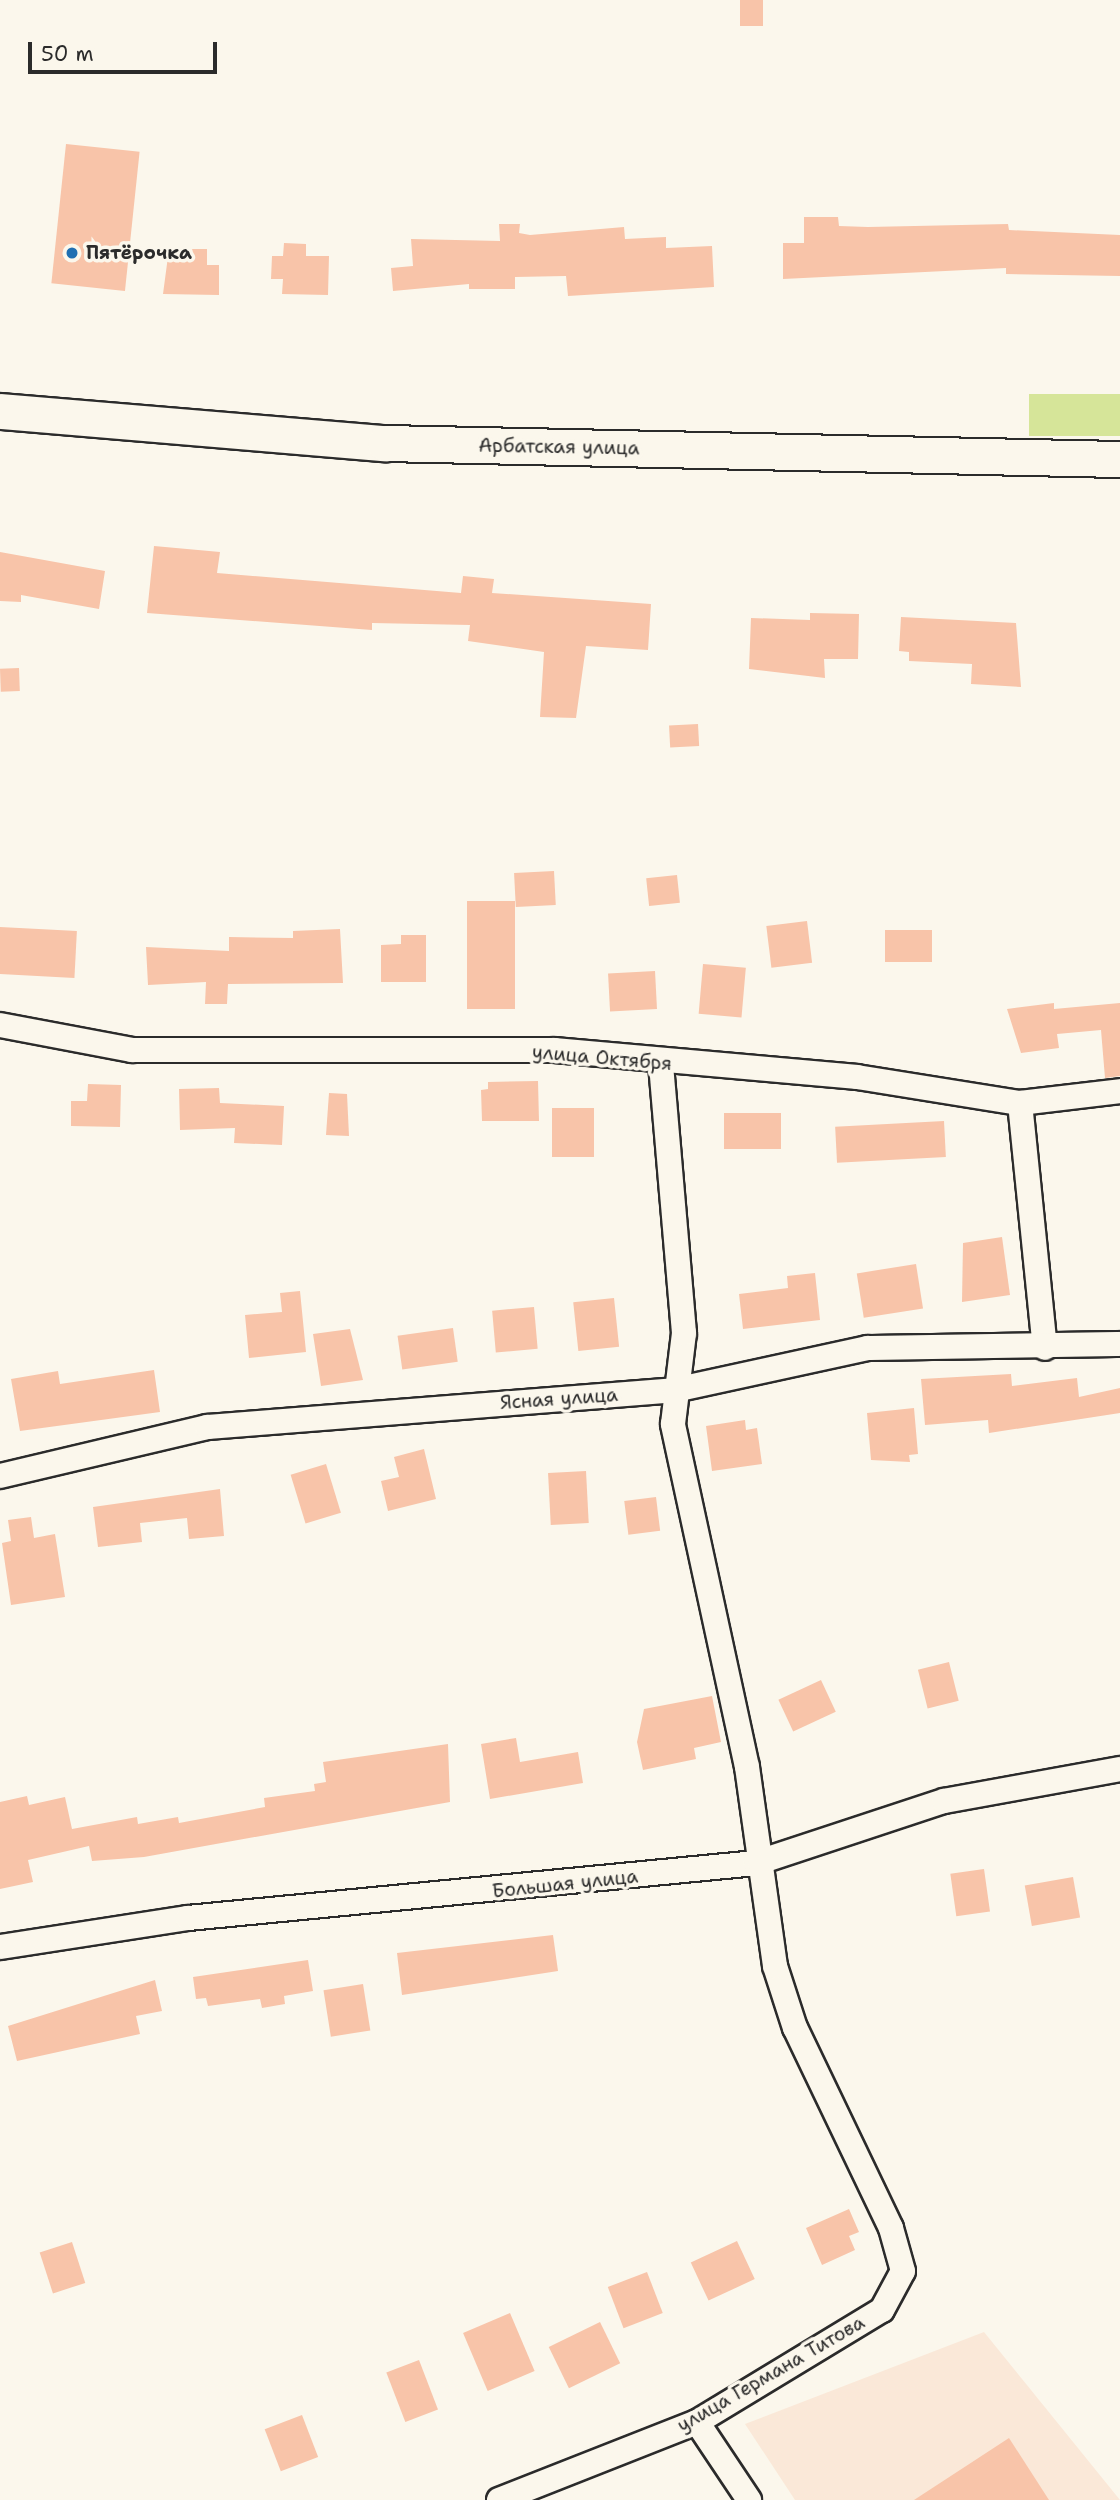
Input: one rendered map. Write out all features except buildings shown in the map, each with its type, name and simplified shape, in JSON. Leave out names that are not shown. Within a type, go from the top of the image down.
[{"type":"main road","name":"Арбатская улица","points":[[0,411],[385,443],[1120,460]]},
{"type":"street","name":"улица Октября","points":[[0,1025],[132,1050],[555,1050],[661,1064],[857,1077],[1020,1103],[1120,1091]]},
{"type":"street","name":"улица Германа Титова","points":[[499,2500],[696,2422],[882,2309],[903,2271],[891,2228],[795,2028],[775,1966],[757,1863],[747,1767],[673,1424],[684,1332],[661,1064]]},
{"type":"street","points":[[1020,1103],[1045,1348]]},
{"type":"street","name":"Ясная улица","points":[[0,1476],[208,1427],[675,1390],[867,1348],[1045,1348],[1120,1344]]},
{"type":"street","name":"Большая улица","points":[[0,1947],[188,1919],[757,1863],[944,1801],[1120,1769]]},
{"type":"street","points":[[696,2422],[749,2500]]},
{"type":"shaded area","points":[[984,2332],[1120,2500],[795,2500],[745,2424]]},
{"type":"green space","points":[[1029,394],[1120,394],[1120,436],[1029,436]]},
{"type":"place","name":"Пятёрочка","points":[[72,253]]}]
